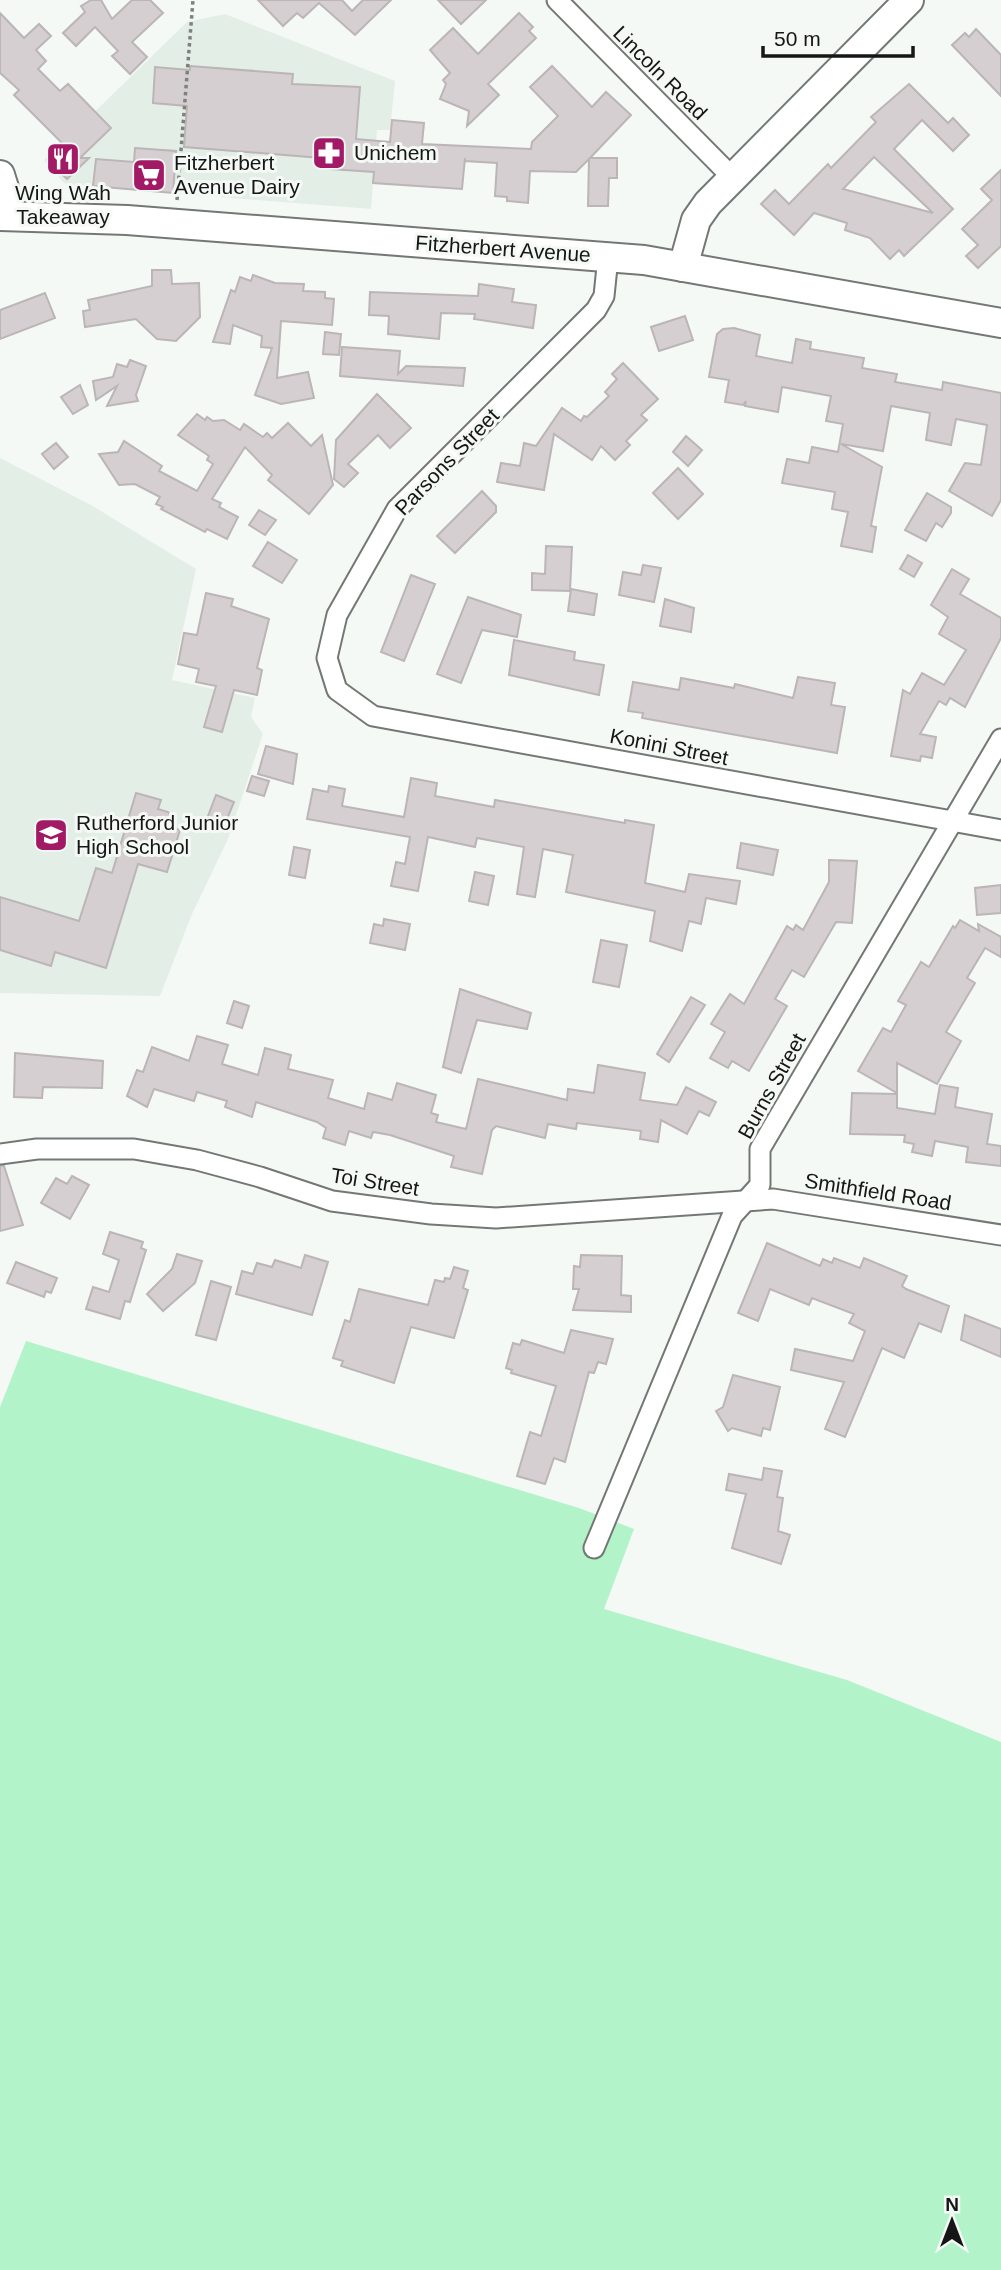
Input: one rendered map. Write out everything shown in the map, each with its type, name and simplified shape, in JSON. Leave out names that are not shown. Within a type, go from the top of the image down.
[{"type":"main road","points":[[683,267],[696,220],[732,177],[909,0]]},
{"type":"main road","points":[[0,175],[5,191],[2,216]]},
{"type":"main road","name":"Fitzherbert Avenue","points":[[2,216],[175,223],[608,257],[683,267],[1001,324]]},
{"type":"street","name":"Lincoln Road","points":[[557,0],[732,177]]},
{"type":"street","name":"Parsons Street","points":[[337,690],[327,658],[337,615],[397,509],[596,310],[604,296],[608,257]]},
{"type":"street","name":"Konini Street","points":[[337,690],[373,716],[1001,830]]},
{"type":"street","name":"Burns Street","points":[[594,1548],[732,1216],[760,1185],[760,1149],[1001,739]]},
{"type":"street","name":"Toi Street","points":[[0,1154],[37,1149],[134,1149],[197,1160],[332,1201],[470,1217],[496,1218],[748,1199]]},
{"type":"street","name":"Smithfield Road","points":[[748,1199],[802,1202],[1001,1235]]},
{"type":"path","points":[[175,223],[193,0]]},
{"type":"shaded area","points":[[225,14],[395,81],[390,130],[377,130],[371,209],[80,186],[64,183],[44,161],[187,22]]},
{"type":"shaded area","name":"Rutherford Junior High School","points":[[0,458],[91,505],[196,569],[172,680],[255,698],[251,717],[263,734],[228,839],[192,914],[160,996],[0,993]]},
{"type":"green space","points":[[26,1341],[579,1508],[634,1529],[604,1609],[847,1680],[1001,1742],[1001,2270],[0,2270],[0,1407]]},
{"type":"building","points":[[91,0],[101,0],[112,19],[132,0],[150,0],[163,13],[132,42],[147,57],[130,74],[112,56],[118,51],[95,27],[76,46],[63,33],[85,12],[81,6]]},
{"type":"building","points":[[258,0],[342,0],[352,11],[363,0],[391,0],[355,35],[319,3],[303,18],[297,13],[283,26]]},
{"type":"building","points":[[438,0],[486,0],[461,24]]},
{"type":"building","points":[[0,13],[24,38],[39,24],[51,36],[36,50],[46,61],[38,69],[60,91],[68,84],[111,128],[80,158],[89,158],[67,179],[47,159],[63,144],[14,95],[19,90],[0,73]]},
{"type":"building","points":[[519,13],[533,27],[529,31],[536,38],[488,84],[499,95],[467,126],[469,111],[440,99],[446,84],[443,80],[450,73],[430,50],[453,28],[478,54]]},
{"type":"building","points":[[976,29],[1001,55],[1001,96],[952,45],[965,33],[969,37]]},
{"type":"building","points":[[190,66],[293,74],[292,84],[360,87],[356,139],[390,142],[392,120],[424,123],[422,144],[531,149],[532,142],[558,116],[530,87],[552,66],[592,107],[606,92],[631,115],[590,158],[617,158],[617,178],[609,178],[608,206],[588,206],[589,159],[576,172],[530,171],[528,203],[507,201],[507,197],[495,196],[497,163],[465,161],[465,158],[462,189],[373,183],[374,172],[330,169],[321,158],[184,147],[187,106],[153,103],[155,67],[190,70]]},
{"type":"building","points":[[909,84],[948,123],[953,118],[969,135],[953,151],[922,120],[894,149],[953,209],[904,256],[899,250],[890,259],[870,238],[845,230],[847,223],[814,213],[794,235],[761,204],[775,190],[789,204],[828,164],[831,168],[876,122],[871,117]],"holes":[[[874,157],[933,213],[843,189]]]},
{"type":"building","points":[[135,148],[176,151],[173,193],[93,186],[96,159],[134,162]]},
{"type":"building","points":[[1001,170],[1001,246],[978,268],[966,256],[978,245],[962,229],[992,200],[981,189]]},
{"type":"building","points":[[152,270],[171,270],[172,284],[199,283],[200,317],[176,341],[157,339],[136,319],[85,327],[83,311],[90,310],[88,300],[152,286]]},
{"type":"building","points":[[253,275],[275,283],[304,284],[303,291],[325,292],[325,298],[334,299],[332,325],[281,321],[277,378],[308,372],[314,398],[281,404],[255,395],[272,348],[261,347],[262,336],[233,325],[230,344],[213,342],[231,290],[235,292],[240,277],[251,281]]},
{"type":"building","points":[[479,284],[514,289],[512,302],[536,305],[533,328],[474,319],[475,314],[441,313],[439,339],[388,334],[389,316],[369,315],[370,292],[478,296]]},
{"type":"building","points":[[45,293],[55,318],[0,339],[0,310]]},
{"type":"building","points":[[685,316],[693,340],[659,351],[651,327]]},
{"type":"building","points":[[734,328],[760,335],[756,356],[792,363],[796,339],[811,342],[810,349],[864,358],[862,368],[897,374],[895,382],[942,390],[943,382],[1001,393],[1001,500],[992,516],[949,491],[965,463],[981,465],[987,425],[956,419],[951,445],[926,440],[930,413],[891,406],[883,451],[841,444],[882,467],[871,526],[876,527],[872,552],[841,546],[848,512],[832,509],[835,492],[782,483],[787,459],[809,463],[812,447],[838,452],[843,424],[826,421],[831,396],[782,387],[778,412],[745,406],[746,401],[743,405],[725,402],[729,380],[709,377],[717,334],[723,329]]},
{"type":"building","points":[[325,332],[341,334],[339,355],[323,354]]},
{"type":"building","points":[[342,347],[400,351],[398,374],[406,366],[465,368],[463,386],[340,376]]},
{"type":"building","points":[[130,360],[146,366],[136,395],[138,401],[107,406],[117,386],[96,400],[93,381],[113,377],[117,364],[127,367]]},
{"type":"building","points":[[623,363],[658,399],[641,415],[647,420],[626,441],[630,445],[615,460],[601,446],[592,460],[554,434],[544,490],[497,482],[501,463],[520,466],[524,443],[536,446],[562,408],[581,421],[584,416],[587,417],[609,396],[605,392],[617,379],[612,374]]},
{"type":"building","points":[[80,385],[88,405],[73,414],[61,397]]},
{"type":"building","points":[[377,394],[411,428],[390,448],[378,435],[348,464],[358,473],[344,487],[334,479],[336,440]]},
{"type":"building","points":[[197,414],[205,420],[207,417],[213,421],[224,420],[240,430],[244,424],[263,437],[267,433],[272,438],[288,423],[311,446],[322,435],[333,485],[309,514],[268,480],[272,475],[245,447],[212,499],[221,503],[219,507],[238,517],[227,539],[207,529],[205,532],[161,509],[163,507],[156,504],[160,497],[135,484],[119,485],[99,454],[118,452],[124,441],[162,466],[159,471],[197,491],[213,464],[207,460],[209,456],[178,435]]},
{"type":"building","points":[[686,436],[702,450],[688,466],[673,452]]},
{"type":"building","points":[[56,443],[68,457],[54,469],[42,454]]},
{"type":"building","points":[[678,468],[703,494],[678,519],[653,493]]},
{"type":"building","points":[[482,491],[496,506],[496,512],[455,553],[437,536]]},
{"type":"building","points":[[927,493],[951,507],[951,513],[942,527],[936,523],[926,541],[905,530]]},
{"type":"building","points":[[259,510],[276,520],[265,535],[249,525]]},
{"type":"building","points":[[268,542],[297,560],[282,583],[253,566]]},
{"type":"building","points":[[546,546],[572,547],[570,591],[532,590],[532,573],[545,574]]},
{"type":"building","points":[[908,555],[922,563],[914,577],[900,569]]},
{"type":"building","points":[[643,565],[661,568],[654,602],[619,595],[623,572],[641,575]]},
{"type":"building","points":[[952,569],[969,579],[960,594],[1001,618],[1001,638],[965,707],[950,698],[946,705],[939,701],[920,734],[936,737],[932,758],[921,756],[920,761],[891,756],[903,690],[910,694],[922,673],[944,685],[966,650],[939,634],[948,617],[931,605]]},
{"type":"building","points":[[411,575],[435,584],[404,661],[381,652]]},
{"type":"building","points":[[571,589],[597,594],[594,615],[568,611]]},
{"type":"building","points":[[206,593],[233,599],[231,606],[269,619],[257,668],[262,670],[257,695],[234,690],[222,732],[204,727],[216,686],[196,682],[199,669],[178,664],[184,633],[197,635]]},
{"type":"building","points":[[468,597],[521,615],[517,637],[482,630],[461,683],[437,674]]},
{"type":"building","points":[[665,599],[694,608],[691,632],[660,626]]},
{"type":"building","points":[[514,640],[575,652],[574,660],[604,665],[599,695],[509,675]]},
{"type":"building","points":[[798,677],[835,683],[831,705],[845,707],[837,753],[642,718],[643,713],[628,711],[633,682],[679,690],[681,678],[734,688],[735,684],[793,698]]},
{"type":"building","points":[[266,746],[297,754],[293,784],[258,774]]},
{"type":"building","points":[[252,776],[269,781],[264,796],[247,791]]},
{"type":"building","points":[[411,778],[437,783],[435,796],[494,807],[495,800],[625,823],[625,820],[654,825],[645,883],[685,892],[689,874],[740,881],[736,904],[706,898],[701,924],[689,921],[682,951],[650,941],[655,911],[566,892],[573,855],[543,849],[535,897],[517,894],[524,847],[477,838],[475,847],[428,837],[418,891],[391,886],[396,862],[405,864],[410,837],[307,819],[313,789],[328,792],[329,786],[345,789],[342,806],[404,817]]},
{"type":"building","points":[[136,793],[161,800],[158,809],[168,812],[174,820],[172,828],[180,830],[167,872],[138,864],[106,968],[55,952],[51,966],[0,950],[0,897],[79,921],[96,868],[112,873]]},
{"type":"building","points":[[216,795],[234,802],[222,831],[205,824]]},
{"type":"building","points":[[741,843],[778,850],[773,875],[737,868]]},
{"type":"building","points":[[294,847],[310,850],[305,878],[289,875]]},
{"type":"building","points":[[829,860],[857,861],[852,923],[836,922],[804,977],[792,970],[775,999],[787,1006],[749,1071],[732,1061],[728,1068],[710,1058],[725,1032],[711,1024],[730,994],[744,1004],[787,926],[793,930],[796,925],[803,930],[829,882]]},
{"type":"building","points":[[475,872],[494,876],[488,905],[469,901]]},
{"type":"building","points":[[1001,885],[1001,913],[977,915],[975,888]]},
{"type":"building","points":[[384,919],[410,924],[405,950],[370,943],[374,924],[383,926]]},
{"type":"building","points":[[960,920],[979,931],[978,924],[1001,937],[1001,957],[985,948],[967,978],[975,983],[946,1032],[961,1041],[937,1084],[897,1063],[897,1093],[858,1071],[883,1028],[891,1032],[906,1005],[898,1001],[921,962],[929,967],[953,926],[955,928]]},
{"type":"building","points":[[601,940],[627,945],[619,987],[593,982]]},
{"type":"building","points":[[460,989],[531,1013],[527,1029],[477,1020],[461,1073],[443,1067]]},
{"type":"building","points":[[691,997],[705,1005],[669,1062],[657,1054]]},
{"type":"building","points":[[234,1001],[249,1006],[242,1028],[227,1023]]},
{"type":"building","points":[[197,1036],[228,1045],[222,1064],[258,1075],[265,1048],[291,1055],[288,1069],[333,1080],[328,1098],[364,1109],[368,1093],[392,1100],[397,1083],[436,1095],[431,1113],[438,1115],[436,1122],[466,1129],[478,1079],[567,1100],[568,1089],[594,1093],[598,1065],[645,1073],[640,1100],[677,1105],[686,1087],[716,1102],[709,1116],[699,1111],[687,1134],[661,1120],[658,1142],[640,1139],[641,1131],[577,1123],[576,1129],[548,1124],[545,1138],[496,1126],[492,1130],[482,1174],[451,1167],[454,1156],[390,1135],[373,1132],[371,1138],[349,1131],[345,1145],[323,1138],[326,1128],[317,1122],[256,1102],[252,1117],[225,1107],[227,1101],[197,1092],[194,1101],[154,1089],[147,1107],[127,1096],[137,1070],[143,1072],[152,1047],[189,1061]]},
{"type":"building","points":[[15,1053],[103,1061],[102,1088],[43,1087],[42,1098],[14,1097]]},
{"type":"building","points":[[940,1085],[958,1088],[955,1107],[992,1114],[987,1144],[1001,1146],[1001,1166],[966,1162],[968,1147],[935,1141],[932,1156],[912,1152],[914,1144],[904,1142],[905,1135],[850,1134],[852,1093],[897,1094],[897,1108],[935,1114]]},
{"type":"building","points":[[0,1166],[4,1166],[23,1225],[0,1231]]},
{"type":"building","points":[[72,1176],[89,1185],[70,1219],[41,1203],[56,1178],[67,1184]]},
{"type":"building","points":[[110,1232],[143,1242],[141,1248],[146,1250],[130,1302],[125,1301],[120,1319],[86,1309],[93,1287],[109,1292],[119,1260],[103,1254]]},
{"type":"building","points":[[767,1243],[820,1266],[823,1259],[832,1263],[834,1258],[860,1268],[864,1258],[907,1276],[902,1286],[906,1289],[949,1306],[941,1332],[919,1323],[904,1358],[882,1348],[845,1437],[825,1429],[844,1382],[791,1370],[795,1349],[853,1361],[865,1331],[849,1323],[854,1314],[812,1298],[809,1305],[770,1289],[758,1321],[738,1313]]},
{"type":"building","points":[[177,1254],[202,1261],[195,1283],[163,1311],[147,1294],[172,1269]]},
{"type":"building","points":[[305,1255],[328,1262],[312,1315],[236,1294],[242,1271],[253,1274],[257,1263],[272,1267],[275,1260],[301,1268]]},
{"type":"building","points":[[581,1255],[622,1256],[621,1295],[631,1296],[631,1312],[573,1310],[579,1289],[573,1289],[574,1266],[580,1267]]},
{"type":"building","points":[[16,1262],[57,1278],[51,1293],[46,1291],[44,1297],[7,1283]]},
{"type":"building","points":[[454,1267],[468,1271],[463,1288],[468,1290],[454,1338],[411,1327],[394,1383],[341,1366],[343,1361],[333,1358],[345,1320],[350,1322],[359,1289],[428,1305],[435,1280],[444,1282],[445,1278],[450,1279]]},
{"type":"building","points":[[211,1281],[231,1287],[216,1340],[196,1335]]},
{"type":"building","points":[[965,1315],[1001,1329],[1001,1357],[961,1340]]},
{"type":"building","points":[[571,1330],[613,1339],[606,1364],[598,1362],[594,1373],[589,1372],[565,1462],[554,1458],[545,1484],[517,1476],[530,1432],[541,1436],[556,1386],[511,1373],[512,1370],[506,1368],[513,1343],[520,1345],[522,1340],[564,1353]]},
{"type":"building","points":[[733,1375],[780,1387],[770,1430],[763,1428],[761,1436],[732,1428],[728,1431],[716,1411],[723,1407]]},
{"type":"building","points":[[764,1468],[782,1471],[777,1497],[783,1498],[778,1531],[790,1535],[781,1564],[732,1548],[746,1494],[726,1490],[729,1474],[762,1480]]},
{"type":"place","name":"Unichem","points":[[329,153]]},
{"type":"place","name":"Wing Wah Takeaway","points":[[63,159]]},
{"type":"place","name":"Fitzherbert Avenue Dairy","points":[[149,175]]},
{"type":"place","name":"Rutherford Junior High School","points":[[51,835]]}]
